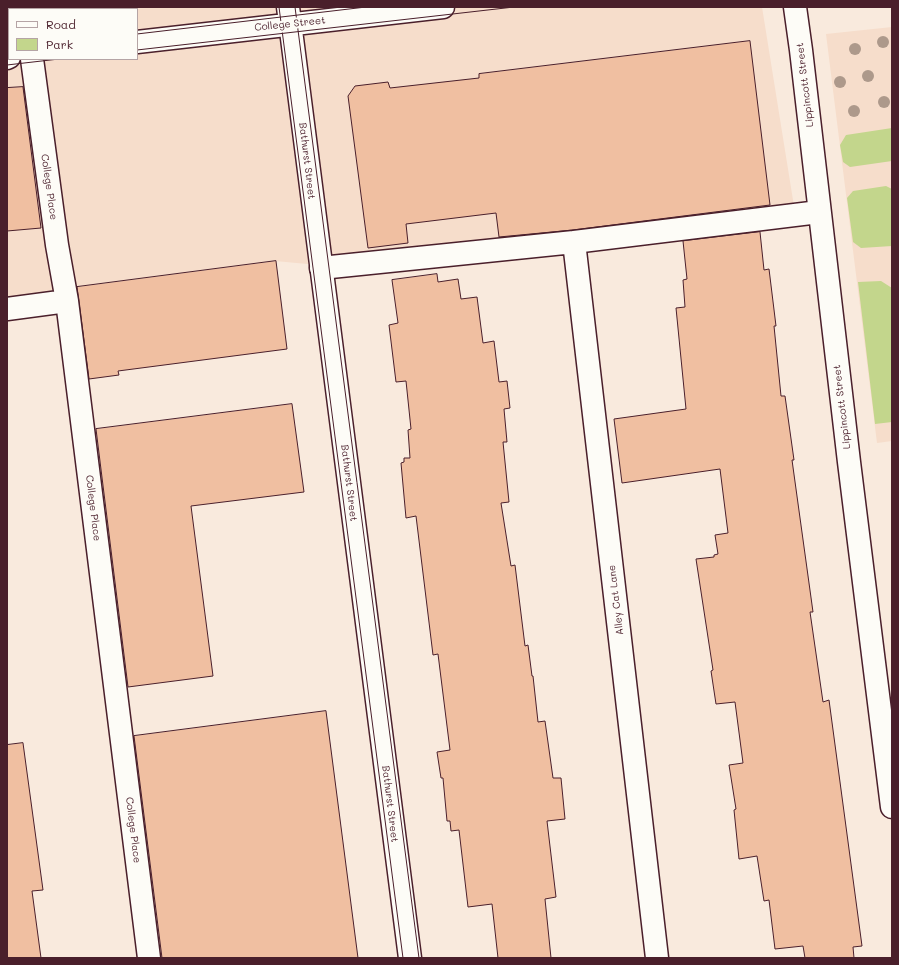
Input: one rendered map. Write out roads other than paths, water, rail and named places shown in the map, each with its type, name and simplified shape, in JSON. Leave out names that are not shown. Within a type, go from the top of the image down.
[{"type":"main road","name":"College Street","points":[[138,42],[289,16],[443,7]]},
{"type":"main road","name":"Lippincott Street","points":[[795,7],[849,462],[884,683],[892,807]]},
{"type":"main road","name":"Bathurst Street","points":[[289,16],[410,958]]},
{"type":"main road","name":"College Place","points":[[32,60],[57,245],[67,301],[149,958]]},
{"type":"main road","points":[[321,268],[574,242],[819,212]]},
{"type":"main road","name":"Alley Cat Lane","points":[[574,242],[657,958]]},
{"type":"main road","points":[[7,309],[67,301]]},
{"type":"tram line","points":[[279,7],[403,958]]},
{"type":"tram line","points":[[295,7],[419,958]]},
{"type":"tram line","points":[[138,34],[366,7]]},
{"type":"tram line","points":[[138,50],[514,7]]},
{"type":"tram line","points":[[7,65],[50,60]]}]
